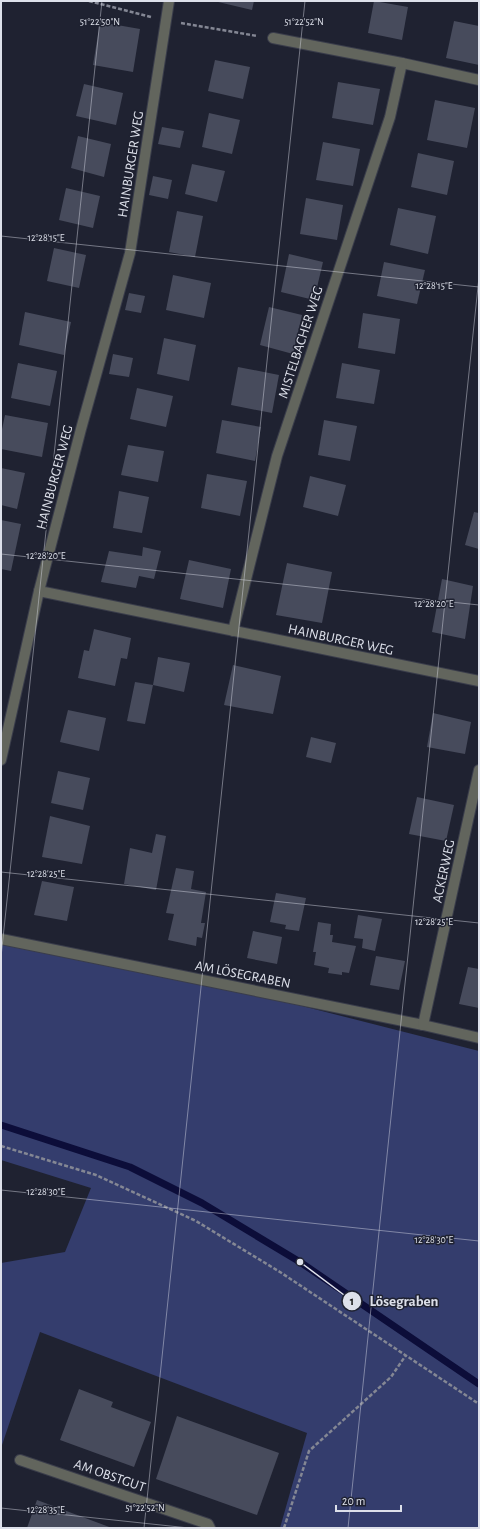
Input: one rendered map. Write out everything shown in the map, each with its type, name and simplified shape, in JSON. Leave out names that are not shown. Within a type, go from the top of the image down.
[{"type":"street","name":"HAINBURGER WEG","points":[[170,1],[130,253],[79,436],[39,591],[479,681]]},
{"type":"street","points":[[273,38],[402,63],[479,80]]},
{"type":"street","name":"MISTELBACHER WEG","points":[[233,631],[277,456],[390,117],[402,63]]},
{"type":"street","points":[[1,760],[39,591]]},
{"type":"street","name":"ACKERWEG","points":[[423,1025],[479,770]]},
{"type":"street","name":"AM LÖSEGRABEN","points":[[1,939],[423,1025],[479,1038]]},
{"type":"street","name":"AM OBSTGUT","points":[[20,1460],[208,1524],[210,1528]]},
{"type":"path","points":[[89,1],[166,20],[273,38]]},
{"type":"path","points":[[1,1146],[96,1175],[196,1221],[280,1272],[479,1404]]},
{"type":"path","points":[[284,1528],[309,1451],[391,1377],[406,1355]]},
{"type":"shaded area","points":[[1,940],[204,981],[479,1051],[479,1528],[280,1528],[307,1433],[40,1332],[1,1448],[1,1263],[65,1252],[91,1188],[1,1160]]},
{"type":"building","points":[[214,1],[254,1],[252,10]]},
{"type":"building","points":[[374,1],[408,7],[402,40],[368,33]]},
{"type":"building","points":[[454,21],[479,26],[479,65],[446,58]]},
{"type":"building","points":[[100,22],[140,29],[133,72],[93,65]]},
{"type":"building","points":[[215,60],[250,67],[243,99],[208,91]]},
{"type":"building","points":[[338,82],[380,89],[373,125],[332,118]]},
{"type":"building","points":[[84,84],[123,93],[116,125],[76,116]]},
{"type":"building","points":[[435,100],[475,108],[467,148],[427,140]]},
{"type":"building","points":[[209,113],[240,120],[232,154],[202,147]]},
{"type":"building","points":[[162,127],[184,131],[180,148],[158,144]]},
{"type":"building","points":[[78,136],[111,144],[104,177],[71,168]]},
{"type":"building","points":[[323,142],[360,149],[353,186],[316,180]]},
{"type":"building","points":[[418,153],[454,161],[447,195],[411,187]]},
{"type":"building","points":[[192,164],[225,171],[217,202],[185,194]]},
{"type":"building","points":[[153,176],[172,180],[168,199],[149,195]]},
{"type":"building","points":[[66,188],[100,196],[93,228],[59,220]]},
{"type":"building","points":[[306,198],[343,205],[337,240],[300,234]]},
{"type":"building","points":[[398,208],[436,216],[428,254],[390,245]]},
{"type":"building","points":[[177,211],[203,216],[195,257],[169,252]]},
{"type":"building","points":[[54,248],[86,255],[79,288],[47,281]]},
{"type":"building","points":[[289,254],[323,262],[314,300],[281,292]]},
{"type":"building","points":[[384,262],[425,270],[417,304],[377,296]]},
{"type":"building","points":[[173,275],[211,283],[204,318],[166,310]]},
{"type":"building","points":[[129,293],[145,296],[141,313],[125,310]]},
{"type":"building","points":[[269,307],[302,315],[293,354],[260,345]]},
{"type":"building","points":[[25,312],[71,322],[64,355],[19,345]]},
{"type":"building","points":[[363,313],[400,319],[395,354],[358,348]]},
{"type":"building","points":[[164,338],[196,345],[189,381],[157,374]]},
{"type":"building","points":[[113,354],[133,358],[129,377],[109,374]]},
{"type":"building","points":[[18,363],[57,371],[50,406],[11,398]]},
{"type":"building","points":[[342,363],[380,370],[374,404],[336,398]]},
{"type":"building","points":[[238,367],[279,375],[272,413],[231,405]]},
{"type":"building","points":[[137,388],[173,396],[166,427],[130,419]]},
{"type":"building","points":[[5,415],[48,423],[42,457],[1,449],[1,434]]},
{"type":"building","points":[[222,420],[261,427],[255,461],[216,453]]},
{"type":"building","points":[[324,420],[357,426],[350,461],[318,455]]},
{"type":"building","points":[[128,445],[164,451],[158,482],[121,475]]},
{"type":"building","points":[[1,468],[25,473],[17,509],[1,505]]},
{"type":"building","points":[[207,474],[247,481],[240,516],[201,508]]},
{"type":"building","points":[[310,476],[346,485],[338,516],[303,507]]},
{"type":"building","points":[[119,491],[149,497],[142,533],[113,528]]},
{"type":"building","points":[[474,512],[479,513],[479,549],[465,545]]},
{"type":"building","points":[[1,520],[21,524],[11,571],[1,569]]},
{"type":"building","points":[[143,547],[161,551],[154,579],[139,576],[136,588],[101,582],[109,551],[142,556]]},
{"type":"building","points":[[189,560],[231,569],[223,608],[180,599]]},
{"type":"building","points":[[287,563],[332,572],[322,623],[276,615]]},
{"type":"building","points":[[442,579],[473,586],[465,639],[432,632]]},
{"type":"building","points":[[94,629],[131,638],[127,659],[121,658],[115,686],[78,678],[84,650],[89,651]]},
{"type":"building","points":[[158,657],[190,663],[184,692],[153,685]]},
{"type":"building","points":[[233,665],[281,676],[273,714],[224,705]]},
{"type":"building","points":[[135,682],[153,685],[145,724],[127,721]]},
{"type":"building","points":[[68,710],[106,718],[99,751],[60,742]]},
{"type":"building","points":[[433,713],[471,722],[465,754],[427,747]]},
{"type":"building","points":[[311,737],[336,743],[331,763],[306,757]]},
{"type":"building","points":[[58,771],[90,778],[83,810],[51,803]]},
{"type":"building","points":[[417,797],[454,805],[446,841],[409,834]]},
{"type":"building","points":[[50,816],[90,826],[82,864],[42,857]]},
{"type":"building","points":[[156,834],[166,836],[156,890],[124,884],[130,848],[152,853]]},
{"type":"building","points":[[176,868],[194,871],[191,889],[206,892],[201,923],[205,923],[202,938],[197,937],[196,946],[168,940],[174,914],[166,913]]},
{"type":"building","points":[[42,881],[74,887],[67,921],[34,915]]},
{"type":"building","points":[[276,893],[306,898],[299,931],[285,929],[286,925],[270,922]]},
{"type":"building","points":[[358,915],[382,919],[375,951],[362,948],[363,939],[354,938]]},
{"type":"building","points":[[318,922],[331,924],[330,935],[333,935],[332,942],[356,946],[349,973],[342,972],[342,975],[328,973],[329,968],[314,965],[316,952],[313,952]]},
{"type":"building","points":[[253,931],[282,937],[277,964],[247,958]]},
{"type":"building","points":[[376,956],[405,961],[399,990],[370,985]]},
{"type":"building","points":[[468,967],[479,969],[479,1008],[459,1004]]},
{"type":"building","points":[[79,1389],[113,1402],[111,1407],[151,1422],[134,1467],[60,1440]]},
{"type":"building","points":[[177,1416],[279,1453],[257,1515],[156,1479]]},
{"type":"building","points":[[37,1500],[112,1528],[27,1528]]},
{"type":"waterway","points":[[1,1125],[130,1167],[202,1203],[300,1262],[479,1384]]},
{"type":"place","name":"Lösegraben","points":[[300,1262]]}]
